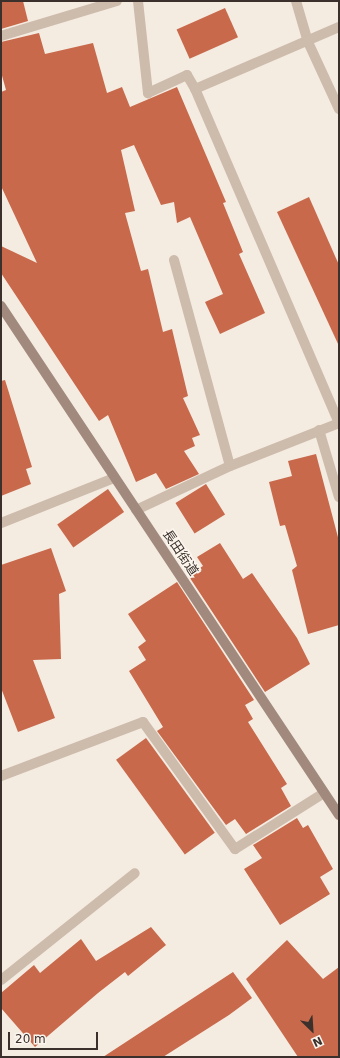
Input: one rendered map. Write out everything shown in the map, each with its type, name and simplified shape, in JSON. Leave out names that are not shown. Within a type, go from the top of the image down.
[{"type":"main road","name":"長田街道","points":[[1,306],[339,815]]},
{"type":"street","points":[[1,36],[118,1]]},
{"type":"street","points":[[136,510],[230,466],[339,423],[196,89],[187,76],[148,93],[138,1]]},
{"type":"street","points":[[296,1],[308,42],[339,109]]},
{"type":"street","points":[[196,89],[308,42],[339,27]]},
{"type":"street","points":[[174,260],[230,466]]},
{"type":"street","points":[[320,430],[339,497]]},
{"type":"street","points":[[1,523],[114,478]]},
{"type":"street","points":[[1,776],[143,722],[236,849],[324,793]]},
{"type":"street","points":[[1,980],[135,874]]},
{"type":"building","points":[[1,1],[23,1],[28,21],[1,29]]},
{"type":"building","points":[[225,8],[238,37],[190,59],[177,30]]},
{"type":"building","points":[[39,33],[45,54],[93,43],[107,93],[122,87],[130,107],[177,87],[226,202],[223,203],[243,252],[239,254],[265,313],[220,334],[205,302],[223,294],[190,217],[177,223],[174,202],[161,205],[134,145],[121,150],[135,211],[125,213],[141,271],[148,269],[163,332],[172,329],[188,396],[183,398],[200,435],[192,438],[195,446],[184,451],[199,474],[166,489],[156,473],[136,482],[108,415],[99,421],[1,273],[1,246],[37,263],[1,186],[1,92],[6,90],[1,72],[1,42]]},
{"type":"building","points":[[309,197],[339,265],[339,346],[277,212]]},
{"type":"building","points":[[5,380],[32,467],[26,469],[31,484],[1,496],[1,381]]},
{"type":"building","points":[[316,454],[339,541],[339,625],[308,634],[292,570],[297,566],[285,525],[280,526],[269,482],[292,476],[288,461]]},
{"type":"building","points":[[206,484],[225,515],[195,534],[175,503]]},
{"type":"building","points":[[108,489],[124,512],[73,547],[57,525]]},
{"type":"building","points":[[220,543],[243,579],[252,573],[297,638],[310,664],[265,692],[188,575],[203,566],[197,557]]},
{"type":"building","points":[[51,548],[66,591],[59,594],[61,659],[33,660],[55,718],[18,732],[1,688],[1,565]]},
{"type":"building","points":[[177,582],[254,700],[245,705],[253,719],[248,722],[287,784],[281,788],[291,806],[246,834],[235,819],[226,825],[157,731],[163,727],[129,671],[146,660],[138,647],[146,641],[128,614]]},
{"type":"building","points":[[146,738],[215,833],[185,854],[116,760]]},
{"type":"building","points":[[297,818],[303,828],[308,825],[333,869],[320,877],[330,894],[280,925],[244,869],[262,858],[253,845]]},
{"type":"building","points":[[151,927],[166,945],[128,976],[125,972],[98,993],[35,1047],[1,1008],[1,993],[34,965],[40,973],[81,939],[96,961]]},
{"type":"building","points":[[287,940],[323,979],[339,967],[339,1057],[298,1057],[246,979]]},
{"type":"building","points":[[233,972],[252,998],[229,1015],[163,1057],[103,1057]]}]
